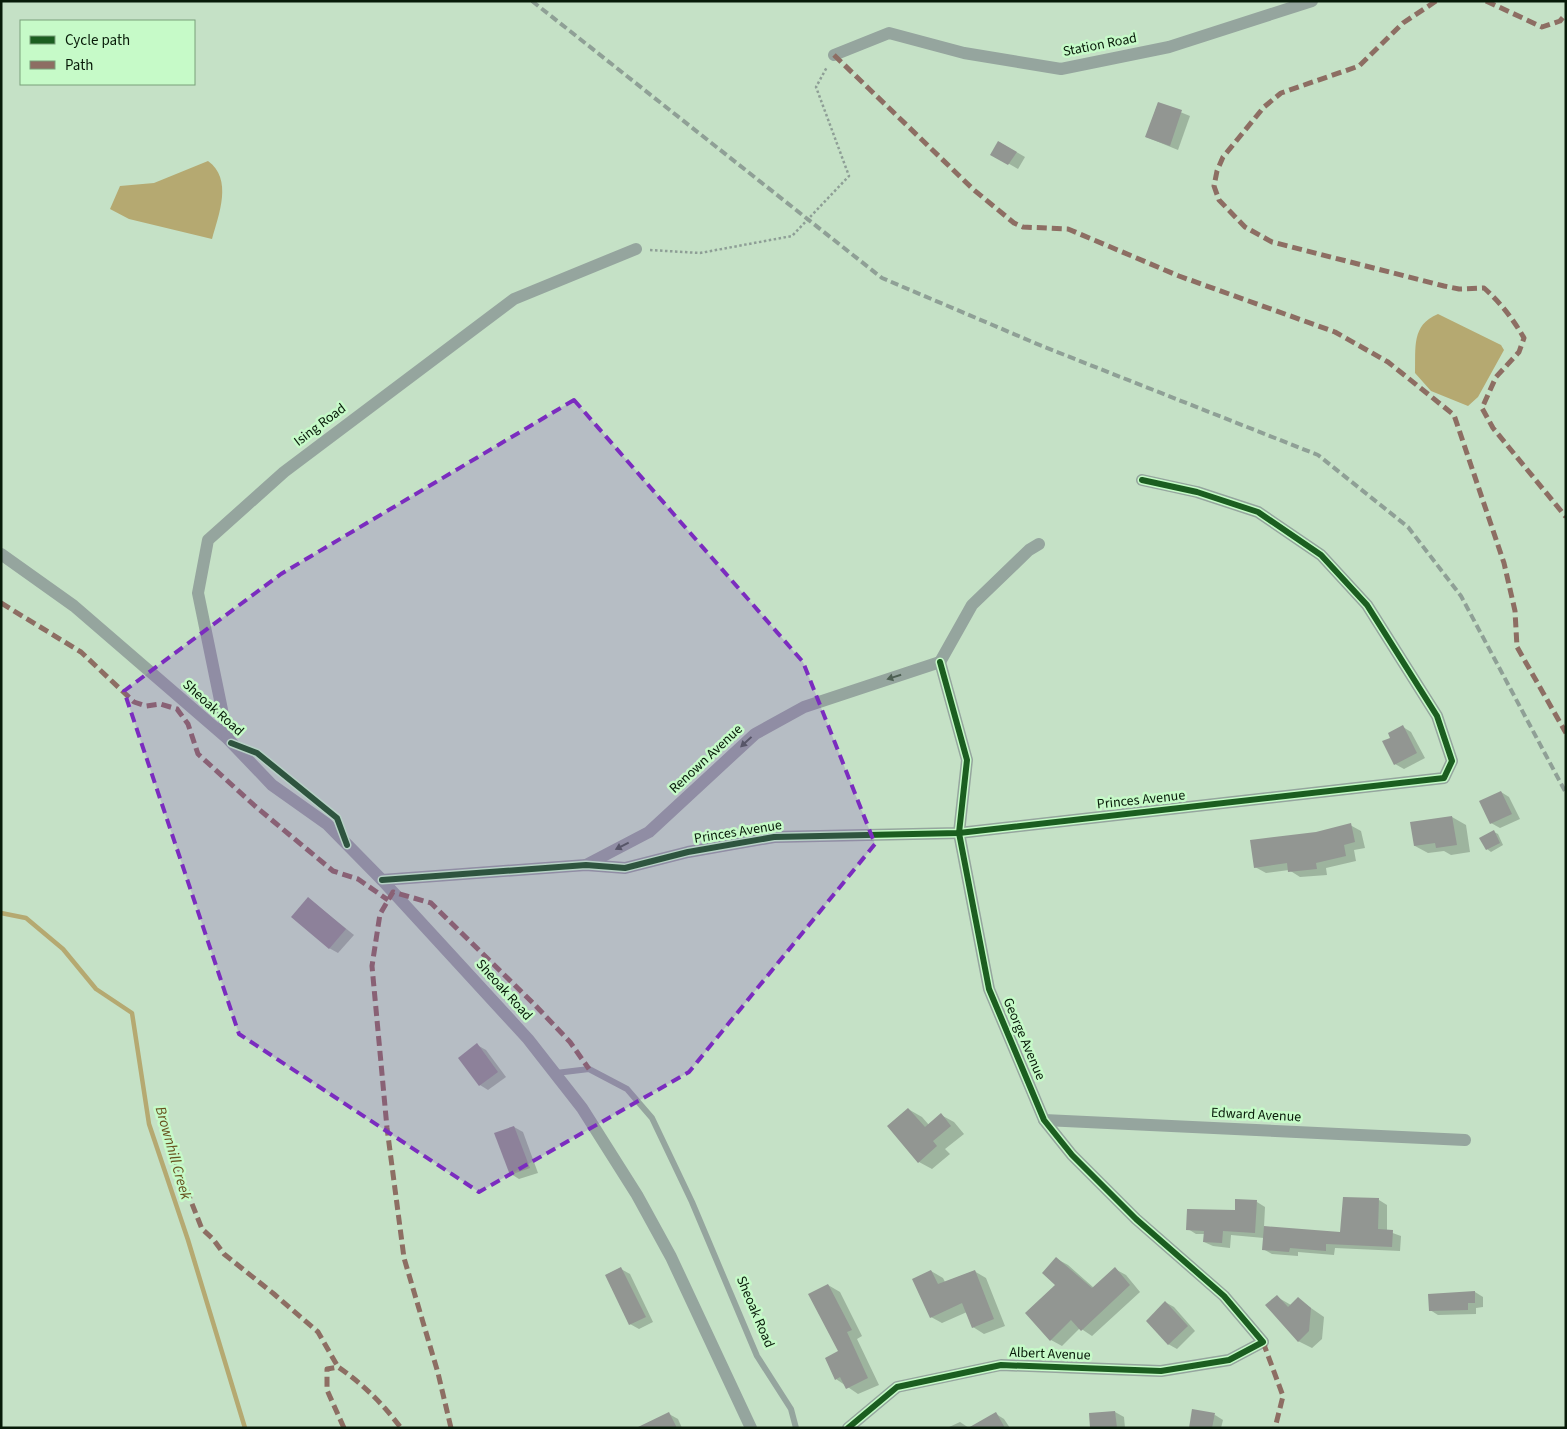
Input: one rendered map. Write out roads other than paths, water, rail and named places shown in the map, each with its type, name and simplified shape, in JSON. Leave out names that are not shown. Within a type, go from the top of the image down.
[{"type":"street","name":"Station Road","points":[[834,56],[890,32],[964,53],[1061,69],[1169,47],[1312,1]]},
{"type":"street","name":"Ising Road","points":[[228,739],[198,593],[208,540],[284,472],[514,299],[636,249]]},
{"type":"street","name":"Princes Avenue","points":[[382,880],[586,865],[624,868],[688,852],[774,837],[959,833],[1444,778],[1452,761],[1436,716],[1367,605],[1321,555],[1258,512],[1197,492],[1142,480]]},
{"type":"street","points":[[940,662],[972,605],[1029,550],[1039,544]]},
{"type":"street","name":"Sheoak Road","points":[[1,554],[74,606],[228,739],[272,785],[327,824],[463,967],[556,1073],[604,1140],[671,1257],[751,1428]]},
{"type":"street","name":"George Avenue","points":[[940,662],[967,760],[959,833],[989,988],[1044,1120],[1072,1155],[1136,1219],[1224,1296],[1263,1342]]},
{"type":"street","name":"Renown Avenue","points":[[586,865],[649,832],[755,734],[804,707],[940,662]]},
{"type":"street","name":"Edward Avenue","points":[[1044,1120],[1465,1140]]},
{"type":"street","name":"Albert Avenue","points":[[848,1428],[897,1387],[1001,1365],[1161,1370],[1229,1360],[1263,1342]]},
{"type":"lane","name":"Sheoak Road","points":[[556,1073],[589,1069],[628,1089],[652,1118],[692,1202],[757,1356],[791,1409],[796,1428]]},
{"type":"waterway","name":"Brownhill Creek","points":[[1,913],[26,918],[63,949],[96,989],[132,1013],[149,1124],[188,1240],[245,1428]]},
{"type":"railway","points":[[532,1],[882,278],[1042,346],[1318,455],[1408,527],[1461,596],[1566,793]]}]
